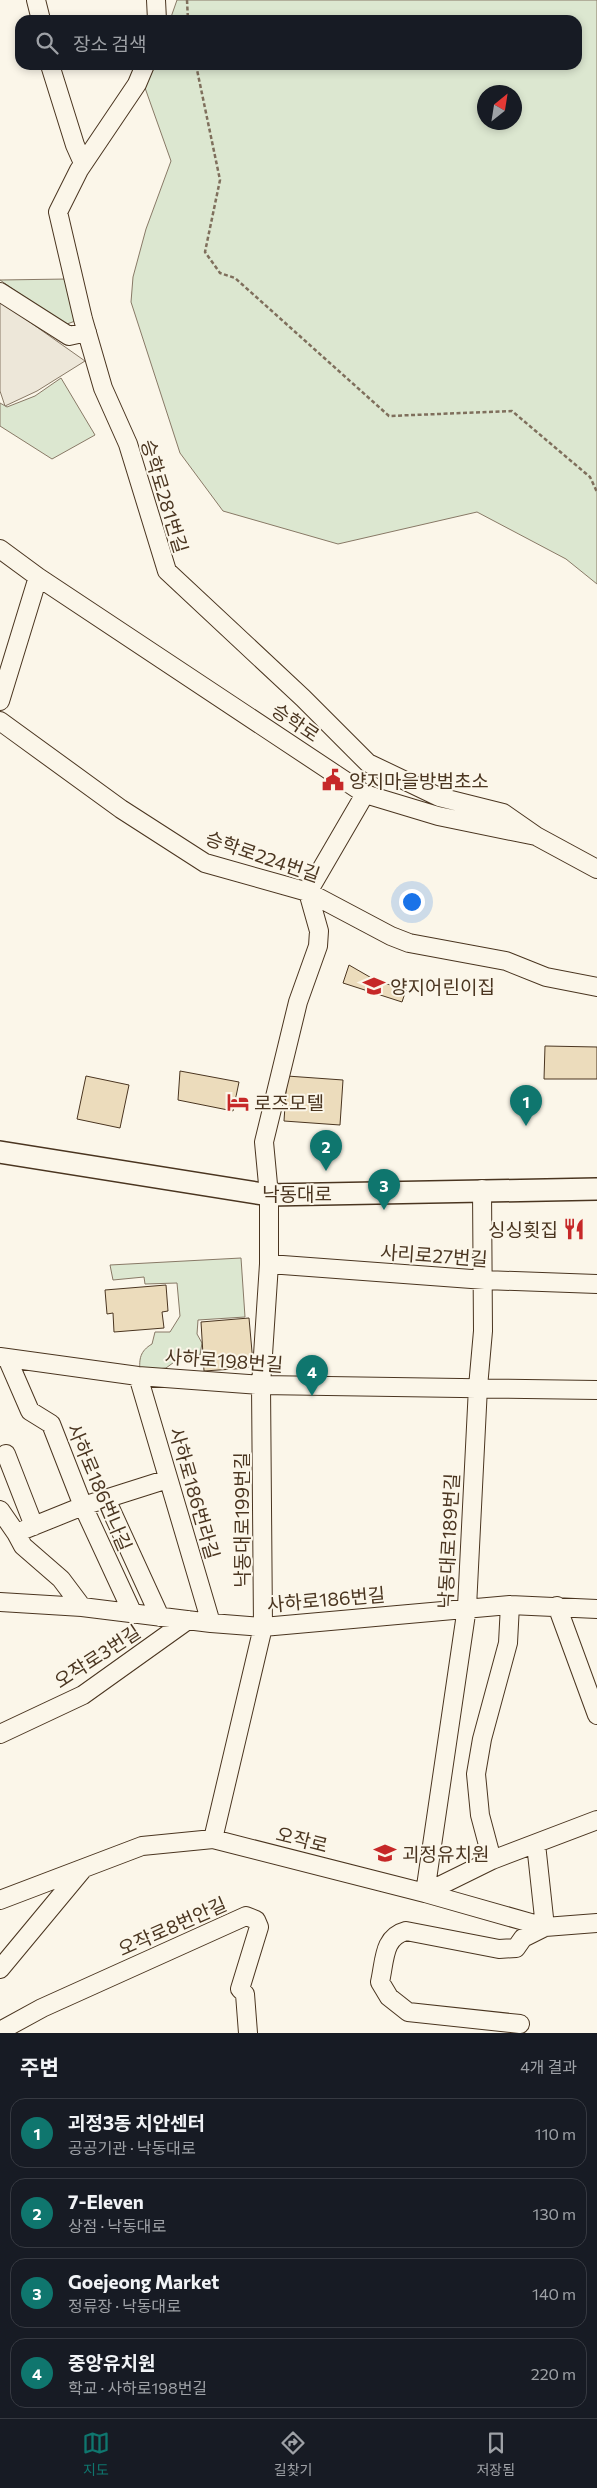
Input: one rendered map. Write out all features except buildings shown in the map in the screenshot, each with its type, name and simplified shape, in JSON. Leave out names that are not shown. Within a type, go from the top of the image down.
[{"type":"main road","name":"낙동대로","points":[[0,1152],[268,1195],[482,1189],[597,1189]]},
{"type":"street","points":[[36,0],[40,15]]},
{"type":"street","points":[[156,0],[156,15]]},
{"type":"street","points":[[52,70],[75,146],[83,163]]},
{"type":"street","name":"승학로281번길","points":[[143,70],[137,84],[83,163],[58,212],[87,332],[103,388],[128,444],[167,571],[303,698],[368,763],[439,797],[503,814],[536,836]]},
{"type":"street","points":[[0,292],[69,336],[87,332]]},
{"type":"street","name":"승학로","points":[[0,549],[38,578],[365,794],[438,816],[536,836],[597,868]]},
{"type":"street","points":[[0,701],[38,578]]},
{"type":"street","name":"승학로224번길","points":[[0,721],[121,809],[205,863],[308,892],[391,936],[409,943],[506,961],[546,977],[597,987]]},
{"type":"street","points":[[308,892],[365,794]]},
{"type":"street","name":"낙동대로199번길","points":[[213,1839],[263,1626],[261,1385],[269,1264],[268,1195],[264,1142],[269,1114],[298,1002],[318,946],[319,931],[308,892]]},
{"type":"street","name":"낙동대로189번길","points":[[425,1893],[467,1608],[478,1386],[483,1331],[482,1189]]},
{"type":"street","name":"사리로27번길","points":[[269,1264],[484,1280],[597,1284]]},
{"type":"street","name":"사하로198번길","points":[[4,1358],[138,1376],[261,1385],[478,1386],[597,1390]]},
{"type":"street","name":"사하로186번나길","points":[[4,1358],[30,1411],[51,1424],[83,1506],[133,1614]]},
{"type":"street","name":"사하로186번라길","points":[[138,1376],[211,1623]]},
{"type":"street","points":[[6,1454],[34,1526]]},
{"type":"street","points":[[16,1534],[83,1506],[168,1478]]},
{"type":"street","points":[[106,1499],[160,1617]]},
{"type":"street","points":[[0,1510],[23,1546],[61,1579],[82,1607]]},
{"type":"street","name":"사하로186번길","points":[[0,1602],[82,1607],[211,1623],[263,1626],[510,1605],[597,1609]]},
{"type":"street","points":[[492,1860],[480,1814],[476,1774],[482,1739],[508,1643],[510,1605]]},
{"type":"street","points":[[558,1606],[597,1715]]},
{"type":"street","name":"오작로3번길","points":[[0,1734],[83,1695],[188,1620]]},
{"type":"street","points":[[425,1893],[492,1860],[597,1820]]},
{"type":"street","name":"오작로","points":[[0,1900],[142,1846],[213,1839],[425,1893],[545,1927],[597,1923]]},
{"type":"street","points":[[520,2024],[408,2012],[389,1997],[380,1982],[390,1939],[396,1934],[406,1931],[499,1949],[516,1948],[523,1938],[545,1927],[536,1844]]},
{"type":"street","points":[[0,1969],[84,1868]]},
{"type":"street","name":"오작로8번안길","points":[[0,2031],[42,2008],[246,1916],[256,1920],[259,1927],[240,1989],[245,1994],[248,2033]]},
{"type":"path","points":[[187,0],[188,15]]},
{"type":"path","points":[[197,70],[220,180],[205,252],[220,273],[235,278],[389,416],[512,412],[590,477],[597,492]]},
{"type":"green space","points":[[177,0],[597,0],[597,584],[566,559],[477,512],[338,544],[223,511],[180,453],[131,302],[133,277],[146,229],[171,161],[144,85],[150,70],[582,70],[582,15],[172,15]]},
{"type":"green space","points":[[67,279],[78,320],[67,324],[57,320],[0,280]]},
{"type":"green space","points":[[61,378],[95,435],[52,459],[0,426],[0,403],[7,407],[35,396]]},
{"type":"green space","points":[[241,1258],[245,1317],[198,1320],[197,1334],[202,1343],[200,1355],[192,1359],[181,1357],[166,1368],[140,1371],[141,1356],[145,1349],[152,1344],[155,1332],[170,1332],[180,1316],[177,1283],[145,1284],[144,1277],[113,1280],[110,1265]]},
{"type":"shaded area","points":[[0,301],[85,361],[37,391],[5,406],[0,391]]},
{"type":"place","name":"양지마을방범초소","points":[[333,780]]},
{"type":"place","name":"양지어린이집","points":[[374,986]]},
{"type":"place","name":"로즈모텔","points":[[238,1102]]},
{"type":"place","name":"괴정3동 치안센터","points":[[526,1126]]},
{"type":"place","name":"7-Eleven","points":[[326,1171]]},
{"type":"place","name":"Goejeong Market","points":[[384,1210]]},
{"type":"place","name":"싱싱횟집","points":[[574,1229]]},
{"type":"place","name":"중앙유치원","points":[[312,1396]]},
{"type":"place","name":"괴정유치원","points":[[385,1853]]}]
